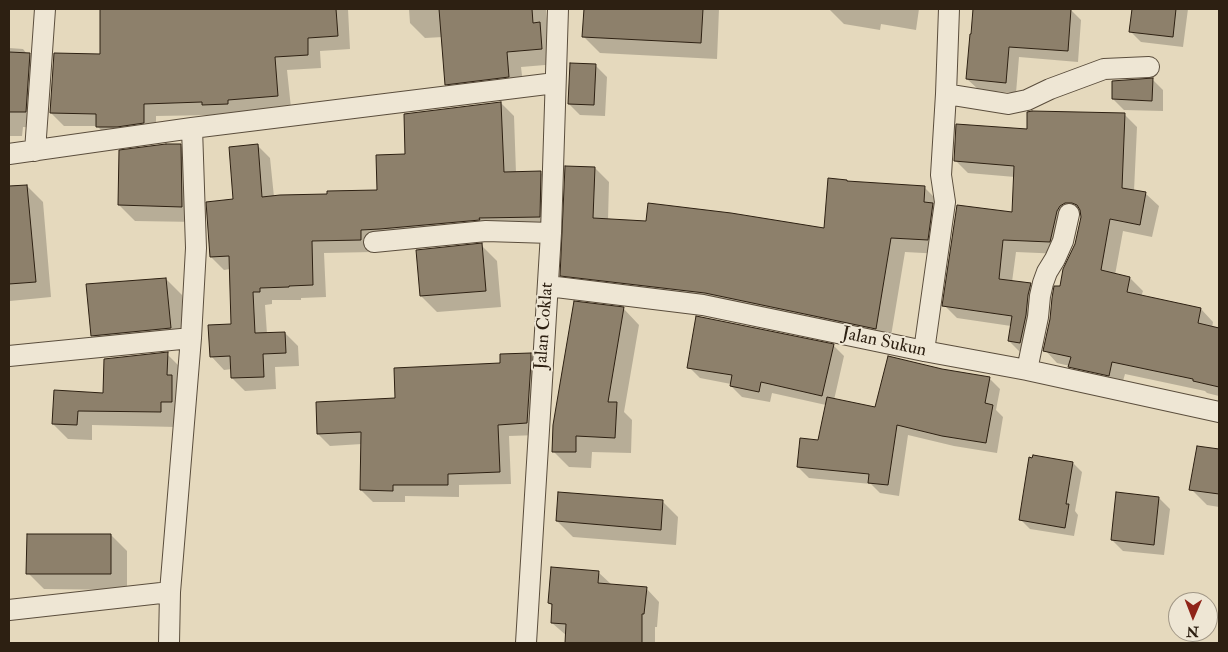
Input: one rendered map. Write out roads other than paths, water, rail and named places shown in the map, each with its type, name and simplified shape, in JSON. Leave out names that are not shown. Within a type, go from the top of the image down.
[{"type":"street","points":[[35,150],[45,9]]},
{"type":"street","name":"Jalan Coklat","points":[[526,643],[551,233],[558,9]]},
{"type":"street","points":[[924,351],[946,202],[941,174],[949,9]]},
{"type":"street","points":[[946,94],[1008,104],[1027,100],[1050,89],[1104,69],[1149,67]]},
{"type":"street","points":[[9,154],[192,128],[555,83]]},
{"type":"street","points":[[169,643],[170,592],[196,248],[192,128]]},
{"type":"street","points":[[1027,370],[1043,283],[1063,242],[1069,214]]},
{"type":"street","points":[[374,242],[486,231],[551,233]]},
{"type":"street","name":"Jalan Sukun","points":[[548,286],[703,305],[924,351],[1027,370],[1219,412]]},
{"type":"street","points":[[9,356],[190,338]]},
{"type":"street","points":[[9,610],[170,592]]}]
